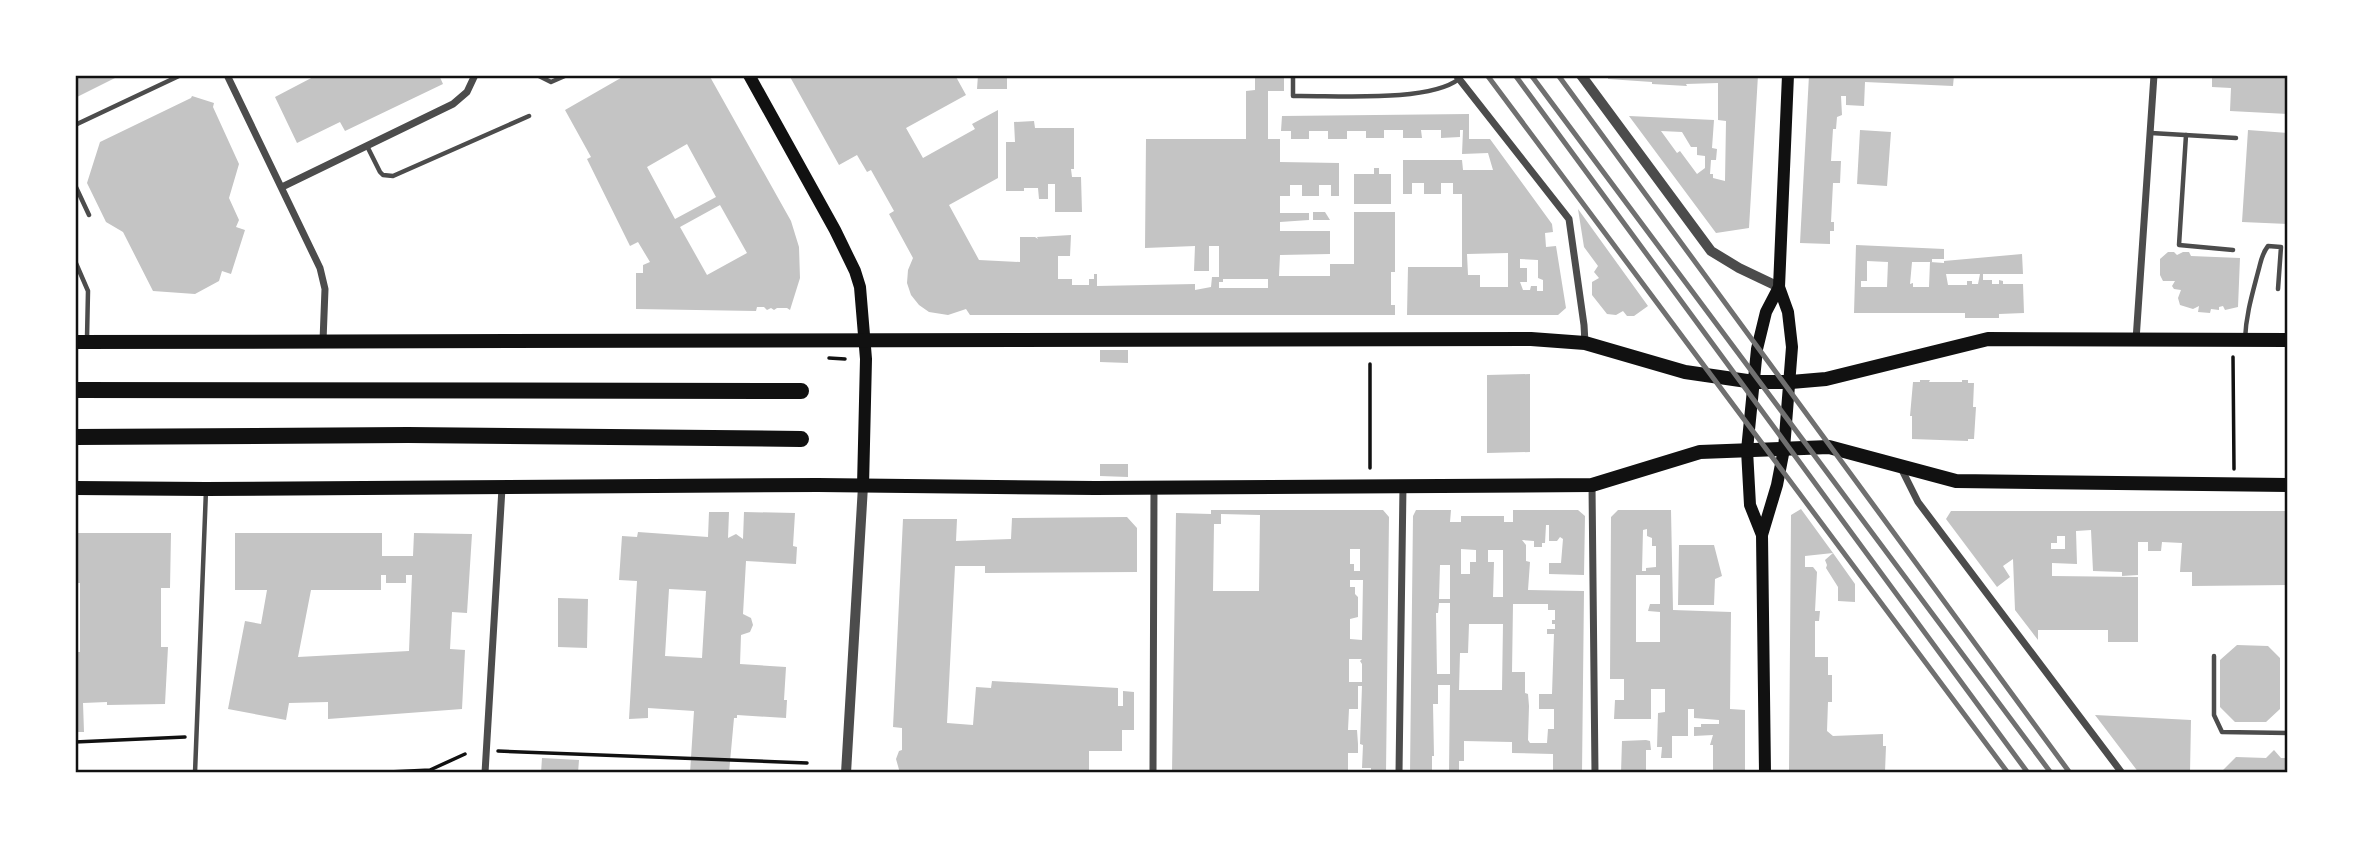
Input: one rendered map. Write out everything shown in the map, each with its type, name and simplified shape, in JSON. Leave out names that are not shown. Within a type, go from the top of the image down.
[{"type":"highway","points":[[75,390],[406,388],[801,391]]},
{"type":"highway","points":[[75,437],[408,435],[801,439]]},
{"type":"main road","points":[[749,75],[855,271],[863,304],[866,444],[863,486]]},
{"type":"main road","points":[[1765,773],[1762,534],[1777,485],[1784,449],[1791,382],[1792,347],[1788,312],[1779,287],[1788,75]]},
{"type":"main road","points":[[1762,534],[1750,505],[1747,450],[1757,349],[1766,312],[1779,287]]},
{"type":"main road","points":[[81,342],[1531,339],[1585,343],[1685,372],[1754,382],[1791,382],[1826,379],[1988,339],[2288,340]]},
{"type":"main road","points":[[75,488],[1592,485],[1700,452],[1829,447],[1956,481],[2288,485]]},
{"type":"street","points":[[227,75],[320,268],[325,289],[323,342]]},
{"type":"street","points":[[282,187],[453,104],[467,92],[475,75]]},
{"type":"street","points":[[1581,75],[1711,251],[1779,287]]},
{"type":"street","points":[[2136,340],[2154,75]]},
{"type":"street","points":[[1458,77],[1569,219],[1585,343]]},
{"type":"street","points":[[1899,466],[1918,502],[2122,773]]},
{"type":"street","points":[[1592,485],[1595,773]]},
{"type":"street","points":[[846,773],[863,486]]},
{"type":"street","points":[[1153,773],[1154,486]]},
{"type":"street","points":[[1399,773],[1403,486]]},
{"type":"street","points":[[485,773],[502,488]]},
{"type":"lane","points":[[75,125],[181,75]]},
{"type":"lane","points":[[537,75],[551,82],[567,75]]},
{"type":"lane","points":[[1293,75],[1293,96],[1418,94],[1449,86],[1458,77]]},
{"type":"lane","points":[[367,146],[380,172],[393,176],[529,116]]},
{"type":"lane","points":[[2151,133],[2236,138]]},
{"type":"lane","points":[[2186,135],[2179,245],[2233,250]]},
{"type":"lane","points":[[75,185],[89,215]]},
{"type":"lane","points":[[2245,340],[2246,314],[2252,289],[2262,254],[2268,246],[2281,247],[2278,289]]},
{"type":"lane","points":[[75,261],[78,276],[88,290],[81,342]]},
{"type":"lane","points":[[195,773],[206,489]]},
{"type":"lane","points":[[2214,656],[2214,715],[2222,732],[2288,733]]},
{"type":"path","points":[[2233,357],[2234,468]]},
{"type":"path","points":[[1370,364],[1370,468]]},
{"type":"path","points":[[75,742],[197,736]]},
{"type":"path","points":[[486,751],[807,763]]},
{"type":"path","points":[[368,773],[430,770],[465,754]]},
{"type":"building","points":[[75,75],[121,75],[75,98]]},
{"type":"building","points":[[317,75],[439,75],[443,84],[345,131],[340,122],[297,143],[275,97]]},
{"type":"building","points":[[626,75],[709,75],[791,221],[799,247],[800,278],[790,310],[767,310],[764,307],[757,307],[756,311],[636,309],[636,273],[643,273],[643,265],[650,262],[638,242],[630,246],[587,159],[591,157],[565,110]],"holes":[[[687,144],[716,197],[675,219],[647,167]],[[720,205],[747,253],[707,275],[680,227]]]},
{"type":"building","points":[[789,75],[955,75],[966,95],[906,128],[923,158],[975,129],[972,124],[998,110],[998,178],[949,205],[979,260],[1020,262],[1020,237],[1038,239],[1037,237],[1071,235],[1070,256],[1058,256],[1058,279],[1072,279],[1072,285],[1089,285],[1089,279],[1094,279],[1094,274],[1097,274],[1097,286],[1195,284],[1195,290],[1211,287],[1212,277],[1219,277],[1219,246],[1209,246],[1209,271],[1194,271],[1195,246],[1145,248],[1146,139],[1246,139],[1246,91],[1255,90],[1255,75],[1284,75],[1284,91],[1268,91],[1268,139],[1280,139],[1280,162],[1339,163],[1339,196],[1331,196],[1331,185],[1319,185],[1319,196],[1302,196],[1302,185],[1290,185],[1290,196],[1280,196],[1280,213],[1309,213],[1309,220],[1280,222],[1280,231],[1330,231],[1330,254],[1280,255],[1279,276],[1330,276],[1330,264],[1354,264],[1354,212],[1395,212],[1395,272],[1391,272],[1391,305],[1395,305],[1395,315],[970,315],[966,309],[948,315],[929,312],[911,295],[907,283],[913,258],[889,214],[894,211],[871,170],[867,172],[857,155],[839,165]],"holes":[[[1223,279],[1268,279],[1268,288],[1219,288],[1219,282],[1223,282]]]},
{"type":"building","points":[[978,75],[1007,75],[1007,89],[977,89]]},
{"type":"building","points":[[1608,75],[1758,75],[1749,228],[1716,233],[1629,116],[1714,120],[1712,148],[1717,149],[1716,160],[1711,160],[1710,174],[1713,174],[1713,178],[1725,181],[1726,121],[1718,120],[1718,83],[1686,84],[1687,86],[1608,79]],"holes":[[[1661,131],[1682,132],[1691,147],[1697,147],[1697,155],[1705,156],[1705,168],[1697,174]]]},
{"type":"building","points":[[1809,75],[1954,75],[1953,86],[1865,82],[1864,106],[1846,105],[1846,96],[1841,96],[1842,115],[1837,117],[1836,129],[1833,129],[1831,161],[1841,161],[1840,183],[1833,183],[1831,222],[1834,222],[1834,231],[1830,231],[1830,244],[1800,243]]},
{"type":"building","points":[[2212,75],[2288,75],[2288,114],[2230,111],[2231,88],[2212,87]]},
{"type":"building","points":[[192,96],[214,103],[213,107],[239,164],[229,198],[239,220],[236,227],[245,230],[231,274],[222,271],[219,281],[195,294],[153,291],[123,232],[106,222],[87,183],[100,142]]},
{"type":"building","points":[[1469,114],[1469,139],[1490,139],[1552,224],[1553,232],[1545,233],[1546,247],[1556,246],[1566,308],[1558,315],[1407,315],[1408,267],[1462,267],[1462,194],[1453,194],[1453,183],[1441,183],[1441,194],[1424,194],[1424,183],[1412,183],[1412,194],[1403,194],[1403,160],[1462,160],[1463,170],[1493,170],[1488,153],[1462,154],[1463,130],[1460,130],[1460,137],[1441,138],[1441,130],[1421,130],[1422,138],[1403,138],[1403,130],[1384,130],[1384,138],[1366,138],[1366,131],[1347,131],[1347,139],[1328,139],[1328,131],[1309,131],[1309,139],[1291,139],[1291,131],[1281,131],[1282,116]],"holes":[[[1508,253],[1508,287],[1480,287],[1480,275],[1468,275],[1467,254]],[[1520,259],[1538,260],[1538,278],[1543,280],[1543,291],[1537,291],[1537,286],[1523,290],[1520,282],[1527,282],[1527,268],[1520,268]]]},
{"type":"building","points":[[1034,121],[1035,128],[1074,128],[1074,169],[1071,169],[1072,177],[1081,177],[1082,212],[1055,212],[1055,184],[1048,184],[1048,199],[1039,199],[1038,188],[1006,191],[1006,142],[1015,142],[1014,122]]},
{"type":"building","points":[[1860,130],[1891,132],[1887,186],[1857,184]]},
{"type":"building","points":[[2248,130],[2288,133],[2288,224],[2242,222]]},
{"type":"building","points":[[1374,168],[1379,168],[1379,174],[1391,174],[1391,204],[1354,204],[1354,174],[1374,174]]},
{"type":"building","points":[[1578,209],[1648,306],[1634,316],[1627,316],[1623,311],[1616,315],[1607,314],[1592,295],[1592,282],[1599,278],[1594,272],[1598,266],[1584,247]]},
{"type":"building","points":[[1313,212],[1325,212],[1330,220],[1313,220]]},
{"type":"building","points":[[1856,245],[1944,249],[1944,259],[1932,259],[1930,262],[1944,263],[2022,254],[2023,274],[1983,274],[1983,280],[1992,280],[1992,284],[1999,284],[1999,280],[2003,281],[2003,284],[2023,284],[2024,313],[1999,314],[1999,318],[1965,318],[1965,313],[1854,313]],"holes":[[[1867,261],[1888,262],[1887,287],[1861,287],[1861,281],[1867,281]],[[1912,262],[1930,262],[1929,287],[1913,287],[1913,283],[1910,284]],[[1946,274],[1980,274],[1978,284],[1967,281],[1967,285],[1948,285]]]},
{"type":"building","points":[[2168,252],[2177,255],[2189,252],[2191,256],[2240,258],[2238,307],[2225,310],[2223,306],[2219,307],[2219,310],[2211,309],[2210,313],[2198,312],[2199,306],[2193,309],[2180,305],[2178,298],[2181,290],[2172,286],[2175,281],[2163,281],[2160,275],[2160,259]]},
{"type":"building","points":[[1100,350],[1128,350],[1128,363],[1100,362]]},
{"type":"building","points":[[1530,374],[1530,452],[1487,453],[1487,375]]},
{"type":"building","points":[[1968,380],[1968,383],[1974,383],[1974,439],[1912,439],[1910,416],[1913,382]]},
{"type":"building","points":[[1100,464],[1128,464],[1128,477],[1100,476]]},
{"type":"building","points":[[1801,509],[1833,553],[1805,556],[1805,567],[1813,567],[1817,572],[1815,611],[1820,611],[1819,621],[1815,621],[1815,657],[1828,657],[1828,675],[1832,675],[1832,702],[1828,702],[1827,731],[1833,736],[1883,734],[1883,746],[1886,746],[1885,772],[1789,773],[1791,515]]},
{"type":"building","points":[[1211,510],[1383,510],[1389,517],[1386,773],[1371,773],[1371,768],[1362,768],[1362,686],[1358,686],[1358,709],[1349,709],[1348,730],[1357,730],[1358,753],[1348,753],[1348,773],[1172,773],[1176,513],[1211,514]],"holes":[[[1221,514],[1260,515],[1259,591],[1213,591],[1214,524],[1221,524]],[[1350,549],[1360,549],[1360,571],[1354,571],[1354,564],[1350,564]],[[1350,580],[1363,580],[1362,640],[1350,639],[1350,619],[1358,617],[1358,597],[1355,587],[1350,587]],[[1349,659],[1362,659],[1362,682],[1349,682]]]},
{"type":"building","points":[[1416,510],[1451,510],[1450,522],[1461,522],[1461,516],[1504,516],[1504,522],[1513,522],[1513,510],[1578,510],[1585,516],[1584,575],[1549,574],[1549,563],[1561,563],[1563,539],[1560,537],[1557,541],[1549,541],[1549,525],[1546,525],[1545,543],[1542,543],[1542,547],[1534,547],[1534,541],[1522,540],[1526,545],[1526,561],[1530,562],[1528,590],[1584,591],[1582,773],[1553,773],[1553,754],[1512,753],[1512,742],[1464,741],[1464,761],[1459,761],[1459,773],[1449,773],[1450,685],[1438,685],[1438,704],[1433,704],[1432,773],[1410,773],[1413,516]],"holes":[[[1461,549],[1476,550],[1476,562],[1470,562],[1470,574],[1461,574]],[[1488,550],[1503,550],[1503,597],[1493,597],[1494,562],[1488,562]],[[1440,565],[1450,565],[1450,599],[1439,599]],[[1439,603],[1450,603],[1450,674],[1437,674]],[[1513,604],[1548,604],[1548,610],[1555,610],[1555,620],[1552,620],[1555,629],[1547,629],[1547,634],[1554,634],[1552,694],[1539,694],[1539,709],[1554,709],[1554,729],[1548,729],[1547,743],[1530,743],[1528,740],[1529,706],[1528,694],[1525,693],[1525,672],[1512,672]],[[1469,624],[1503,624],[1502,690],[1459,690],[1460,653],[1468,653]]]},
{"type":"building","points":[[1618,510],[1671,510],[1673,610],[1731,612],[1730,709],[1745,710],[1745,773],[1713,773],[1713,745],[1710,745],[1713,735],[1694,736],[1694,727],[1701,727],[1701,724],[1719,724],[1719,720],[1694,718],[1694,709],[1688,709],[1688,736],[1672,736],[1672,758],[1661,758],[1662,747],[1657,747],[1658,713],[1665,712],[1665,689],[1651,689],[1651,719],[1614,719],[1615,700],[1624,700],[1624,679],[1610,679],[1611,517]],"holes":[[[1647,529],[1647,536],[1652,538],[1652,546],[1656,546],[1656,567],[1642,571],[1643,530]],[[1636,575],[1660,575],[1660,604],[1650,604],[1648,611],[1660,612],[1660,642],[1636,642]]]},
{"type":"building","points":[[1951,511],[2288,511],[2288,585],[2192,586],[2192,572],[2180,572],[2182,543],[2162,542],[2161,551],[2148,551],[2148,542],[2138,542],[2138,575],[2122,576],[2122,572],[2093,571],[2091,530],[2076,531],[2077,564],[2052,563],[2052,576],[2138,577],[2138,642],[2108,642],[2108,630],[2038,630],[2038,640],[2015,610],[2013,559],[2003,566],[2010,577],[1997,587],[1946,519]],"holes":[[[2057,536],[2065,536],[2065,549],[2051,549],[2051,543],[2057,543]]]},
{"type":"building","points":[[709,512],[729,512],[728,538],[736,534],[743,539],[744,512],[795,513],[793,546],[797,547],[796,564],[746,561],[743,614],[751,618],[753,625],[750,632],[741,635],[740,664],[786,667],[786,718],[737,715],[737,718],[734,718],[729,773],[690,773],[694,711],[648,708],[648,718],[629,719],[637,581],[619,580],[622,536],[637,537],[638,532],[708,537]],"holes":[[[669,589],[706,591],[702,658],[665,656]]]},
{"type":"building","points":[[1127,517],[1137,528],[1137,572],[985,573],[985,566],[955,566],[947,723],[973,725],[976,687],[991,688],[992,681],[1118,688],[1118,706],[1123,706],[1123,691],[1134,692],[1134,730],[1122,730],[1122,751],[1089,751],[1089,773],[900,773],[896,759],[902,750],[902,728],[893,727],[903,519],[957,519],[956,541],[1011,539],[1012,518]]},
{"type":"building","points":[[75,533],[171,533],[170,588],[161,588],[161,647],[168,647],[165,704],[83,703],[84,732],[75,732],[75,652],[80,652],[80,583],[75,583]]},
{"type":"building","points":[[235,533],[382,533],[382,556],[413,556],[414,533],[472,534],[467,613],[452,612],[450,649],[465,650],[462,709],[328,719],[328,702],[289,703],[286,720],[228,709],[245,621],[261,624],[267,590],[235,590]],"holes":[[[381,575],[386,575],[386,583],[406,583],[406,575],[412,575],[409,651],[298,657],[311,590],[381,590]]]},
{"type":"building","points":[[1679,545],[1714,545],[1722,576],[1715,579],[1714,605],[1678,605]]},
{"type":"building","points":[[1833,553],[1855,584],[1855,602],[1838,601],[1838,587],[1826,568],[1825,560]]},
{"type":"building","points":[[558,598],[588,599],[587,648],[558,647]]},
{"type":"building","points":[[2237,645],[2268,646],[2280,658],[2280,709],[2266,722],[2235,722],[2220,707],[2220,660]]},
{"type":"building","points":[[2095,715],[2191,720],[2190,773],[2139,773]]},
{"type":"building","points":[[1622,741],[1650,741],[1651,750],[1646,750],[1646,773],[1621,773]]},
{"type":"building","points":[[2274,750],[2281,758],[2288,758],[2288,773],[2220,773],[2236,757],[2266,758]]},
{"type":"building","points":[[542,758],[579,760],[578,773],[541,773]]},
{"type":"railway","points":[[1487,75],[2008,773]]},
{"type":"railway","points":[[1515,75],[2028,773]]},
{"type":"railway","points":[[1531,75],[2051,773]]},
{"type":"railway","points":[[1558,75],[2070,773]]}]
